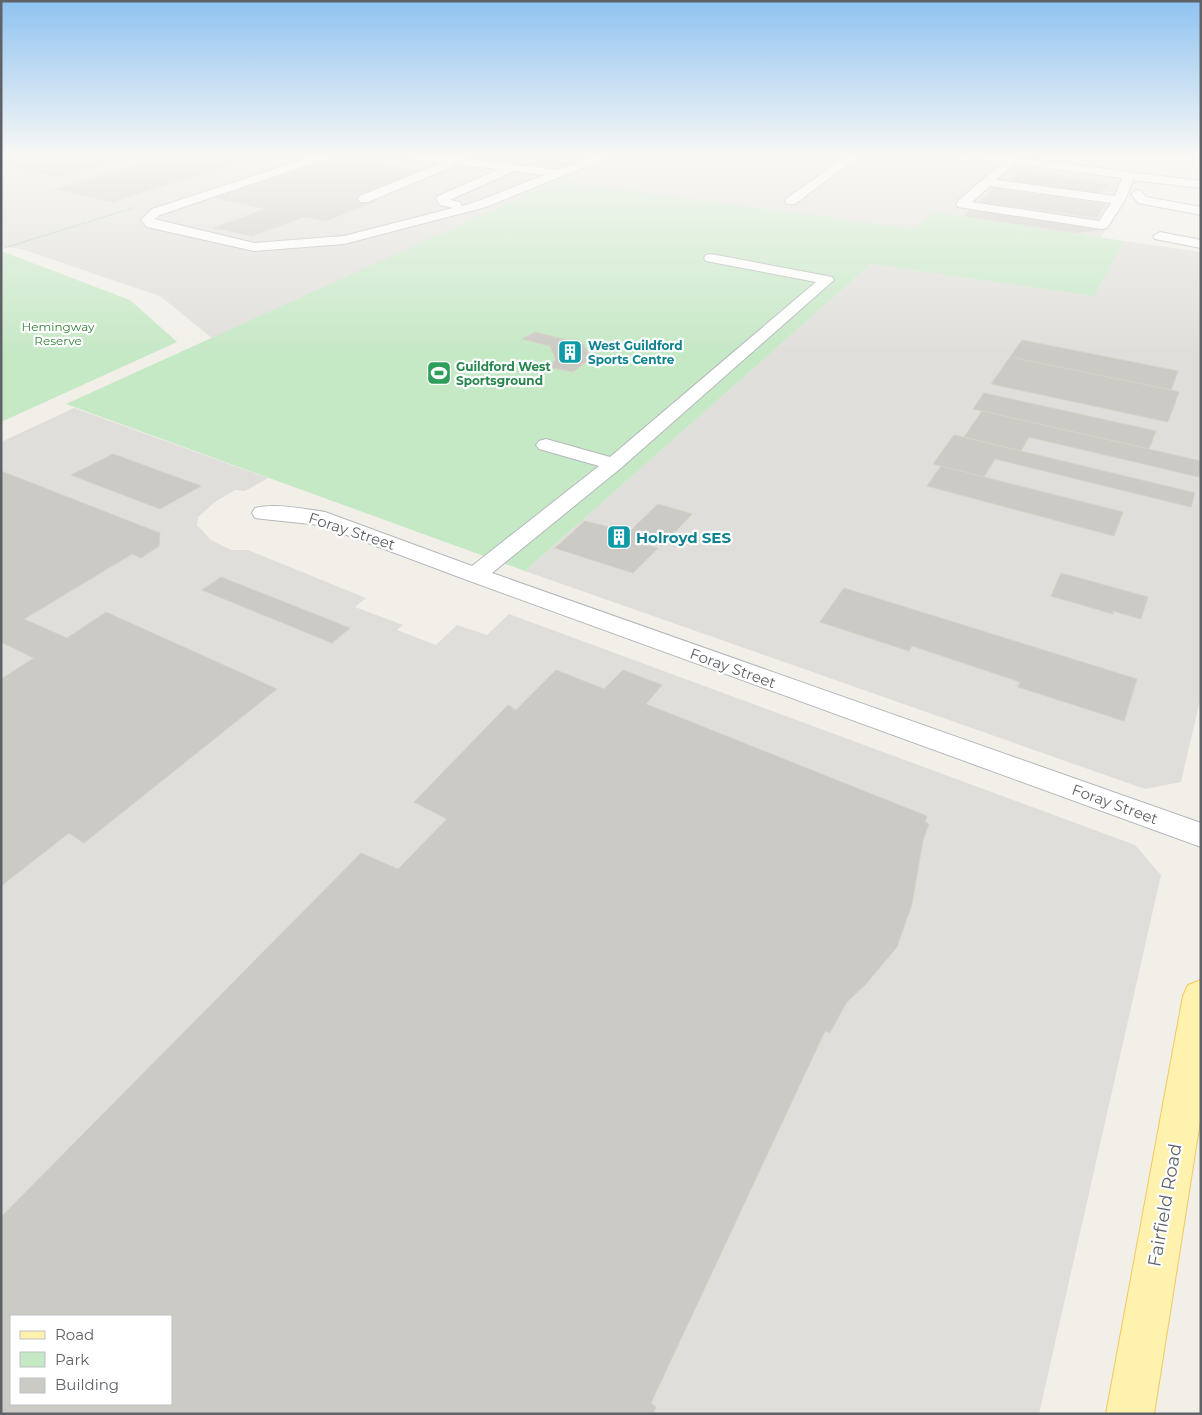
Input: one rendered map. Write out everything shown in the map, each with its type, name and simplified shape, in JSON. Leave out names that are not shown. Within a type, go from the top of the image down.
[{"type":"main road","name":"Fairfield Road","points":[[1130,1414],[1201,996]]},
{"type":"street","points":[[150,222],[254,247],[344,240],[412,222]]},
{"type":"street","points":[[1082,222],[1102,225],[1104,222]]},
{"type":"street","points":[[1160,236],[1201,244]]},
{"type":"street","points":[[475,575],[614,464],[827,280],[711,258]]},
{"type":"street","points":[[546,445],[614,464]]},
{"type":"street","name":"Foray Street","points":[[264,513],[300,515],[325,519],[475,575],[1201,834]]},
{"type":"shaded area","points":[[1,222],[922,222],[914,229],[217,342],[160,296],[21,249],[1,246]]},
{"type":"shaded area","points":[[998,222],[1110,222],[1101,238]]},
{"type":"shaded area","points":[[1124,241],[1201,252],[1201,696],[1181,782],[1145,789],[525,571],[871,264],[1093,295]]},
{"type":"shaded area","points":[[74,408],[268,478],[245,491],[235,490],[215,502],[198,517],[197,525],[211,540],[231,550],[248,550],[366,598],[355,607],[403,625],[397,630],[436,645],[457,625],[487,635],[509,614],[1135,845],[1161,875],[1039,1414],[1,1414],[1,442]]},
{"type":"green space","name":"Guildford West Sportsground","points":[[467,222],[861,222],[913,229],[921,222],[999,222],[1124,241],[1094,296],[871,264],[525,571],[66,404]]},
{"type":"green space","name":"Hemingway Reserve","points":[[1,251],[130,300],[177,342],[1,422]]},
{"type":"building","points":[[229,222],[290,222],[252,236],[213,228]]},
{"type":"building","points":[[1003,222],[1053,222],[1080,226],[1082,223],[1101,226],[1099,230],[1074,233]]},
{"type":"building","name":"West Guildford Sports Centre","points":[[535,332],[583,344],[591,358],[573,372],[548,367],[556,360],[550,346],[522,339]]},
{"type":"building","points":[[1022,340],[1178,371],[1171,390],[1010,357]]},
{"type":"building","points":[[1010,357],[1179,392],[1168,422],[991,384]]},
{"type":"building","points":[[984,393],[1156,431],[1149,449],[973,409]]},
{"type":"building","points":[[982,411],[1201,461],[1201,471],[1199,477],[1029,437],[1021,451],[964,437]]},
{"type":"building","points":[[954,435],[1195,493],[1191,507],[995,459],[984,477],[933,464]]},
{"type":"building","points":[[113,454],[201,486],[160,509],[71,475]]},
{"type":"building","points":[[941,466],[1123,512],[1114,536],[927,486]]},
{"type":"building","points":[[1,471],[160,533],[159,546],[141,558],[132,554],[24,619],[67,638],[106,612],[277,689],[84,843],[69,833],[1,886],[1,679],[34,658],[1,642]]},
{"type":"building","name":"Holroyd SES","points":[[658,504],[692,514],[662,546],[650,542],[647,545],[658,548],[633,573],[555,548],[585,521],[629,532]]},
{"type":"building","points":[[1061,573],[1148,597],[1141,619],[1113,611],[1113,614],[1051,596]]},
{"type":"building","points":[[221,577],[350,628],[332,643],[202,590]]},
{"type":"building","points":[[844,588],[1137,679],[1124,721],[1018,687],[1020,682],[912,646],[909,651],[820,622]]},
{"type":"building","points":[[556,670],[604,689],[623,670],[662,685],[646,704],[927,816],[925,822],[929,824],[923,840],[912,904],[897,947],[866,984],[846,1003],[830,1033],[825,1031],[651,1403],[656,1407],[653,1414],[1,1414],[1,1217],[361,853],[398,869],[447,819],[414,802],[508,705],[516,710]]},
{"type":"place","name":"West Guildford Sports Centre","points":[[570,352]]},
{"type":"place","name":"Guildford West Sportsground","points":[[439,373]]},
{"type":"place","name":"Holroyd SES","points":[[619,537]]}]
